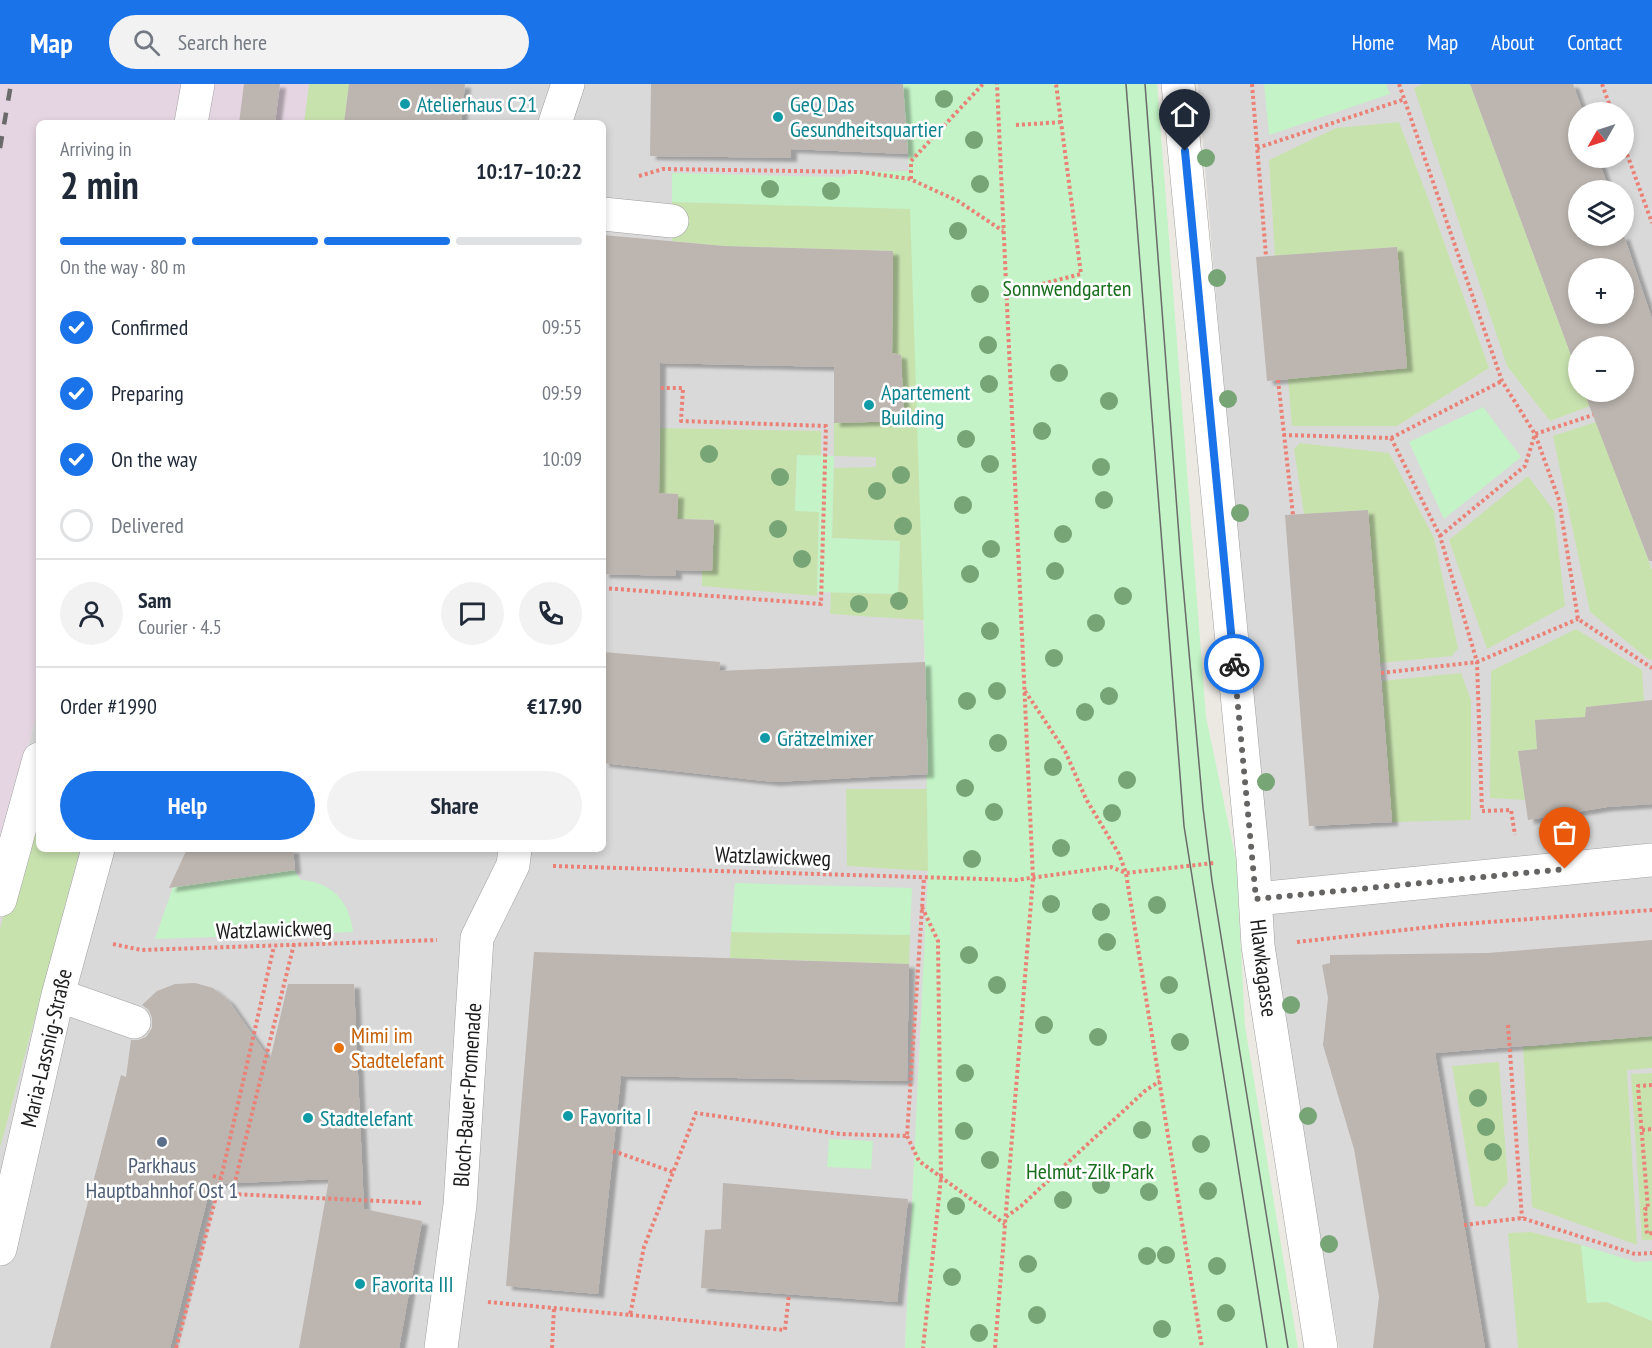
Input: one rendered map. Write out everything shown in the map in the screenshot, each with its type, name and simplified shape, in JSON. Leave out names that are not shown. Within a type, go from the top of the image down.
[{"type":"street","points":[[192,120],[198,84]]},
{"type":"street","points":[[556,120],[568,84]]},
{"type":"street","name":"Hlawkagasse","points":[[1178,84],[1253,859],[1258,946],[1321,1348]]},
{"type":"street","points":[[606,214],[672,221]]},
{"type":"street","points":[[0,900],[36,770]]},
{"type":"street","name":"Maria-Lassnig-Straße","points":[[0,1249],[58,995],[97,852]]},
{"type":"street","name":"Bloch-Bauer-Promenade","points":[[441,1348],[460,1205],[477,938],[514,857]]},
{"type":"street","points":[[1256,899],[1652,861]]},
{"type":"street","points":[[58,995],[134,1022]]},
{"type":"path","points":[[912,179],[911,161],[982,84]]},
{"type":"path","points":[[994,1348],[1033,878],[997,84]]},
{"type":"path","points":[[1006,290],[1018,290],[1081,274],[1056,84]]},
{"type":"path","points":[[1252,84],[1266,256]]},
{"type":"path","points":[[1400,84],[1503,381],[1535,435],[1559,500],[1578,619],[1652,668]]},
{"type":"path","points":[[1602,84],[1608,102]]},
{"type":"path","points":[[1257,148],[1405,99]]},
{"type":"path","points":[[1016,125],[1062,122]]},
{"type":"path","points":[[1632,168],[1652,223]]},
{"type":"path","points":[[633,178],[663,170],[861,172],[912,179],[958,201],[1004,232]]},
{"type":"path","points":[[1278,380],[1293,515]]},
{"type":"path","points":[[1283,435],[1391,438],[1503,381]]},
{"type":"path","points":[[606,588],[821,604],[826,426],[681,421],[683,388],[660,388]]},
{"type":"path","points":[[1535,435],[1593,415]]},
{"type":"path","points":[[1440,536],[1526,466],[1535,435]]},
{"type":"path","points":[[1391,438],[1440,536],[1477,663],[1482,811],[1511,810],[1521,874]]},
{"type":"path","points":[[1381,673],[1477,663],[1578,619]]},
{"type":"path","points":[[1025,691],[1065,751],[1086,799],[1119,854],[1126,873],[1202,1348]]},
{"type":"path","name":"Watzlawickweg","points":[[514,857],[924,878],[1016,880],[1111,867],[1126,873],[1253,859]]},
{"type":"path","points":[[924,878],[907,1136],[919,1161],[1005,1224]]},
{"type":"path","points":[[922,907],[938,941],[941,1178],[923,1348]]},
{"type":"path","points":[[1258,946],[1448,925],[1652,910]]},
{"type":"path","name":"Watzlawickweg","points":[[73,936],[141,950],[477,938]]},
{"type":"path","points":[[294,944],[232,1194],[460,1205]]},
{"type":"path","points":[[176,1348],[221,1178],[274,946]]},
{"type":"path","points":[[1508,1025],[1522,1218]]},
{"type":"path","points":[[1006,1217],[1021,1206],[1146,1090],[1160,1081]]},
{"type":"path","points":[[1652,1085],[1638,1086],[1650,1209],[1645,1209],[1647,1234],[1652,1233]]},
{"type":"path","points":[[630,1315],[644,1246],[696,1113],[840,1134],[907,1136]]},
{"type":"path","points":[[1642,1130],[1652,1129]]},
{"type":"path","points":[[613,1151],[673,1172]]},
{"type":"path","points":[[213,1176],[221,1178]]},
{"type":"path","points":[[1646,1182],[1652,1181]]},
{"type":"path","points":[[1464,1225],[1522,1218],[1635,1254],[1652,1253]]},
{"type":"path","points":[[448,1298],[785,1330],[789,1294]]},
{"type":"path","points":[[552,1348],[554,1308]]},
{"type":"shaded area","points":[[0,84],[316,84],[311,120],[36,120],[36,717],[0,848]]},
{"type":"shaded area","points":[[316,84],[903,84],[910,179],[928,774],[926,789],[928,887],[905,1348],[0,1348],[0,848],[36,717],[36,852],[606,852],[606,120],[311,120]]},
{"type":"shaded area","points":[[1198,84],[1652,84],[1652,1348],[1339,1348],[1280,1000],[1262,838]]},
{"type":"green space","points":[[309,84],[349,84],[344,120],[304,120]]},
{"type":"green space","points":[[903,84],[987,84],[928,871],[847,866],[846,789],[926,789],[928,774],[924,620],[830,614],[831,592],[898,594],[900,541],[832,538],[834,468],[876,467],[876,457],[834,456],[834,423],[904,421],[901,355],[892,353],[893,251],[724,246],[672,241],[672,202],[910,208],[910,171]]},
{"type":"green space","name":"Helmut-Zilk-Park","points":[[903,84],[1157,84],[1206,717],[1236,860],[1245,1026],[1298,1348],[905,1348],[928,871],[925,662],[910,209],[672,202],[672,173],[840,177],[861,172],[909,171]]},
{"type":"green space","points":[[1264,84],[1386,84],[1390,94],[1269,135]]},
{"type":"green space","points":[[1423,84],[1470,84],[1568,347],[1568,402],[1588,402],[1590,406],[1550,421],[1507,366],[1414,88]]},
{"type":"green space","points":[[1399,122],[1489,368],[1397,426],[1292,426],[1288,379],[1407,368],[1397,247],[1275,256],[1269,160],[1336,128]]},
{"type":"green space","points":[[1483,407],[1521,457],[1444,519],[1409,442]]},
{"type":"green space","points":[[1596,422],[1652,570],[1652,660],[1590,612],[1553,436]]},
{"type":"green space","points":[[660,428],[821,431],[821,456],[797,455],[795,510],[819,512],[817,596],[702,586],[702,570],[712,570],[714,520],[677,519],[678,494],[659,493]]},
{"type":"green space","points":[[1300,443],[1389,453],[1434,538],[1458,648],[1452,656],[1380,663],[1368,510],[1304,514],[1294,449]]},
{"type":"green space","points":[[797,455],[834,456],[832,538],[900,541],[898,594],[817,592],[819,512],[795,511]]},
{"type":"green space","points":[[1528,476],[1554,511],[1565,606],[1487,649],[1449,540]]},
{"type":"green space","points":[[1576,629],[1642,670],[1644,701],[1586,707],[1585,717],[1535,720],[1537,749],[1518,751],[1525,800],[1490,798],[1491,671]]},
{"type":"green space","points":[[1461,673],[1471,700],[1471,820],[1392,822],[1382,681]]},
{"type":"green space","points":[[36,792],[36,852],[79,852],[0,1148],[0,929]]},
{"type":"green space","points":[[294,870],[301,880],[322,885],[337,896],[348,912],[353,932],[155,939],[173,887]]},
{"type":"green space","points":[[735,883],[912,888],[910,935],[731,932]]},
{"type":"green space","points":[[731,932],[910,935],[909,964],[730,958]]},
{"type":"green space","points":[[1652,1036],[1652,1068],[1627,1070],[1637,1245],[1532,1207],[1523,1047]]},
{"type":"green space","points":[[1499,1062],[1508,1182],[1486,1207],[1475,1206],[1452,1066]]},
{"type":"green space","points":[[1652,1073],[1652,1240],[1642,1240],[1631,1074]]},
{"type":"green space","points":[[829,1139],[873,1141],[871,1169],[827,1167]]},
{"type":"green space","points":[[1531,1232],[1581,1245],[1587,1303],[1607,1302],[1652,1321],[1652,1348],[1518,1348],[1508,1233]]},
{"type":"green space","points":[[1581,1245],[1636,1262],[1652,1261],[1652,1321],[1607,1302],[1587,1303]]},
{"type":"building","points":[[244,84],[280,84],[275,120],[239,120]]},
{"type":"building","name":"Atelierhaus C21","points":[[349,84],[465,84],[461,120],[344,120]]},
{"type":"building","name":"GeQ Das Gesundheitsquartier","points":[[651,84],[903,84],[908,154],[791,149],[791,158],[650,156]]},
{"type":"building","points":[[1470,84],[1573,84],[1579,102],[1568,102],[1568,168],[1601,168],[1606,180],[1568,180],[1568,246],[1627,246],[1631,258],[1568,258],[1568,324],[1634,324],[1634,266],[1652,319],[1652,561],[1649,561],[1588,402],[1634,402],[1634,336],[1568,336],[1568,347]]},
{"type":"building","name":"Apartement Building","points":[[606,235],[724,246],[893,251],[892,353],[901,355],[904,421],[834,423],[834,367],[660,363],[659,493],[678,494],[677,519],[714,520],[712,571],[676,570],[676,576],[606,574]]},
{"type":"building","points":[[1397,247],[1407,368],[1267,381],[1256,257]]},
{"type":"building","points":[[1368,510],[1392,822],[1309,826],[1285,515]]},
{"type":"building","name":"Grätzelmixer","points":[[606,652],[720,662],[719,671],[925,662],[928,774],[774,782],[606,763]]},
{"type":"building","points":[[1652,700],[1652,804],[1607,807],[1528,820],[1518,751],[1537,749],[1535,720],[1585,717],[1586,707]]},
{"type":"building","points":[[186,852],[293,852],[295,870],[169,888]]},
{"type":"building","points":[[1652,940],[1652,1036],[1435,1053],[1485,1348],[1373,1348],[1379,1297],[1354,1149],[1323,1045],[1328,998],[1322,965],[1330,963],[1330,955],[1487,953]]},
{"type":"building","name":"Favorita I","points":[[534,952],[909,964],[907,1081],[621,1076],[598,1294],[506,1286]]},
{"type":"building","points":[[195,983],[213,988],[229,1001],[270,1060],[288,984],[354,984],[364,1209],[422,1221],[399,1348],[299,1348],[329,1179],[211,1184],[170,1348],[50,1348],[121,1075],[126,1077],[131,1040],[146,1037],[152,1028],[149,1010],[142,1005],[157,991],[175,984]]},
{"type":"building","points":[[723,1183],[908,1199],[897,1302],[701,1288],[705,1230],[721,1229]]},
{"type":"tram line","points":[[1126,84],[1184,826],[1267,1348]]},
{"type":"tram line","points":[[1145,84],[1181,563],[1203,808],[1212,881],[1288,1348]]},
{"type":"railway","points":[[0,148],[11,84]]},
{"type":"way so far","points":[[1234,664],[1256,899],[1565,869]]},
{"type":"place","name":"Atelierhaus C21","points":[[405,104]]},
{"type":"place","name":"GeQ Das Gesundheitsquartier","points":[[778,117]]},
{"type":"place","name":"Apartement Building","points":[[869,405]]},
{"type":"place","name":"Grätzelmixer","points":[[765,738]]},
{"type":"place","name":"Mimi im Stadtelefant","points":[[339,1048]]},
{"type":"place","name":"Favorita I","points":[[568,1116]]},
{"type":"place","name":"Stadtelefant","points":[[308,1118]]},
{"type":"place","name":"Parkhaus Hauptbahnhof Ost 1","points":[[162,1142]]},
{"type":"place","name":"Favorita III","points":[[360,1284]]},
{"type":"route","points":[[1185,151],[1234,664]]},
{"type":"park label","name":"Sonnwendgarten","points":[[1067,288]]}]
